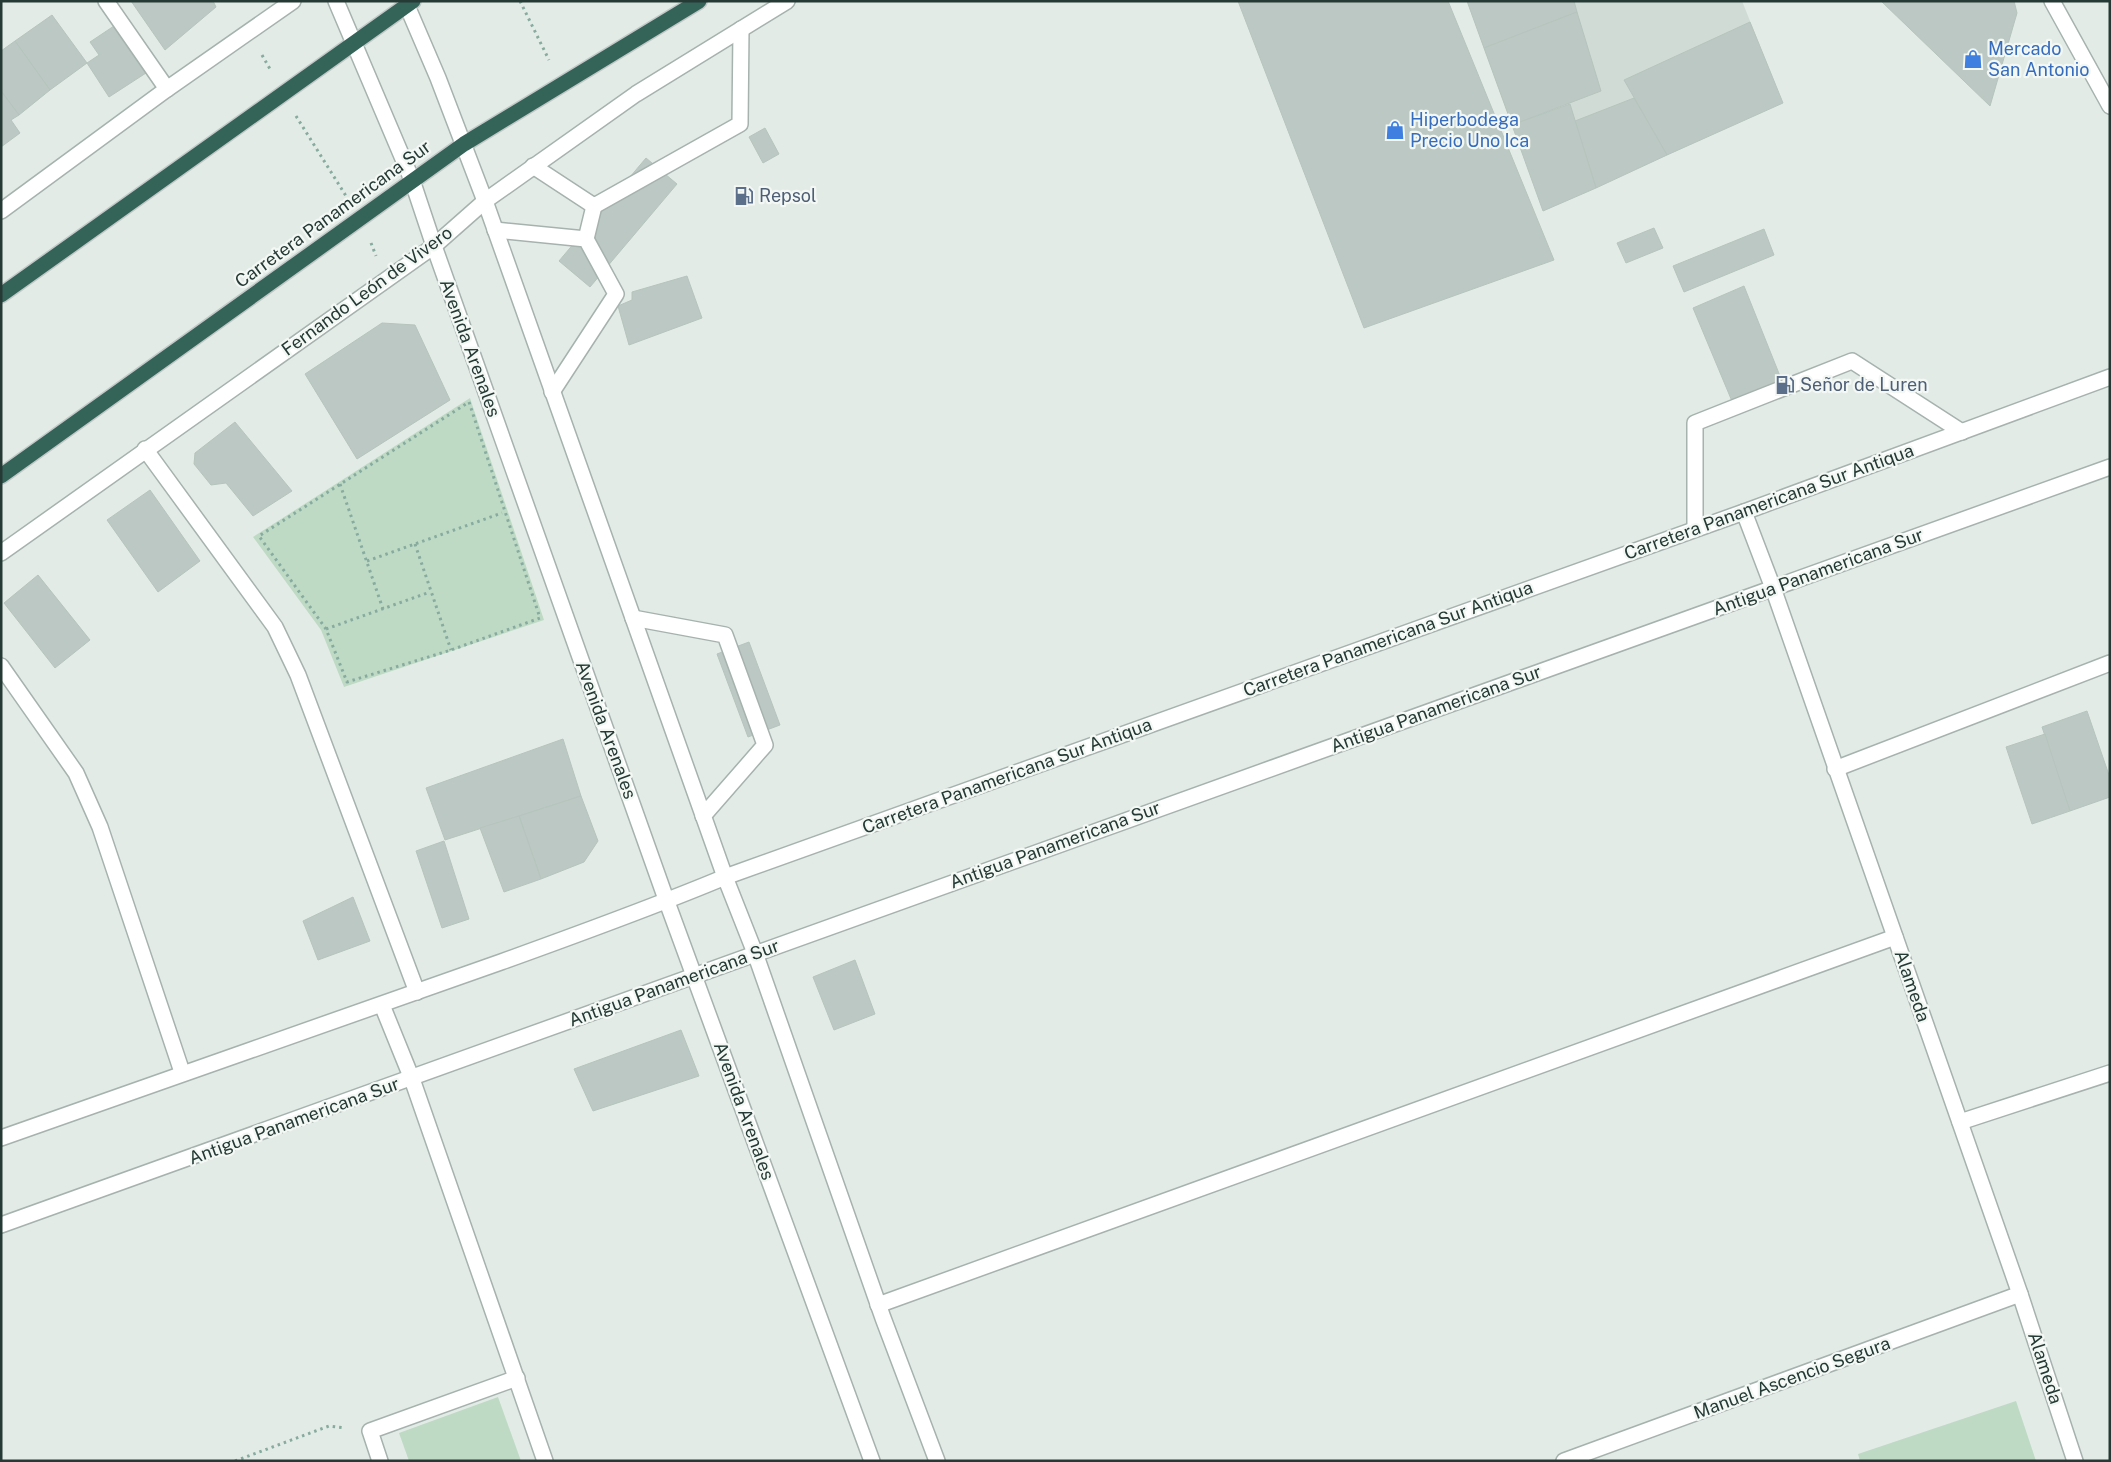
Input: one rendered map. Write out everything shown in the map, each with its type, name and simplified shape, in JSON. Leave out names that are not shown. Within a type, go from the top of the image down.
[{"type":"highway","name":"Carretera Panamericana Sur","points":[[1,476],[464,144],[699,1]]},
{"type":"highway","points":[[1,295],[283,94],[408,2]]},
{"type":"street","points":[[106,1],[167,89]]},
{"type":"street","points":[[1,211],[167,89],[293,1]]},
{"type":"street","name":"Avenida Arenales","points":[[336,1],[412,180],[667,902],[872,1461]]},
{"type":"street","name":"Fernando León de Vivero","points":[[1,553],[145,449],[434,246],[485,201],[533,166],[636,94],[787,1]]},
{"type":"street","points":[[2052,1],[2110,106]]},
{"type":"street","points":[[408,2],[485,201],[703,816],[755,953],[878,1305],[937,1461]]},
{"type":"street","points":[[552,392],[616,294],[586,240],[594,206],[740,124],[741,29]]},
{"type":"street","points":[[533,166],[594,206]]},
{"type":"street","points":[[495,230],[586,240]]},
{"type":"street","points":[[1694,530],[1695,423],[1852,361],[1962,432]]},
{"type":"street","name":"Carretera Panamericana Sur Antiqua","points":[[1,1138],[182,1072],[382,1005],[667,902],[725,877],[1744,512],[2110,377]]},
{"type":"street","points":[[145,449],[275,627],[298,675],[417,992]]},
{"type":"street","name":"Antigua Panamericana Sur","points":[[1,1225],[412,1079],[755,953],[2110,467]]},
{"type":"street","name":"Alameda","points":[[1744,512],[1773,588],[2020,1294],[2075,1461]]},
{"type":"street","points":[[632,618],[725,635],[765,745],[703,816]]},
{"type":"street","points":[[1835,769],[2110,664]]},
{"type":"street","points":[[1,666],[76,773],[100,827],[182,1072]]},
{"type":"street","points":[[878,1305],[1894,937]]},
{"type":"street","points":[[382,1005],[412,1079],[545,1461]]},
{"type":"street","points":[[1960,1122],[2110,1073]]},
{"type":"street","name":"Manuel Ascencio Segura","points":[[1564,1461],[2020,1294]]},
{"type":"street","points":[[380,1461],[370,1431],[517,1378]]},
{"type":"path","points":[[250,32],[283,94],[359,218],[387,279]]},
{"type":"path","points":[[469,402],[505,512],[540,618],[451,650],[347,682],[326,629],[259,536],[469,402]]},
{"type":"path","points":[[340,484],[383,609]]},
{"type":"path","points":[[367,561],[505,512]]},
{"type":"path","points":[[415,544],[451,650]]},
{"type":"path","points":[[326,629],[430,592]]},
{"type":"path","points":[[235,1461],[329,1426],[370,1431]]},
{"type":"shaded area","points":[[1467,1],[1742,1],[1783,103],[1543,211]]},
{"type":"green space","points":[[470,398],[544,620],[344,687],[321,630],[253,537]]},
{"type":"green space","points":[[498,1397],[521,1461],[409,1461],[399,1433]]},
{"type":"green space","points":[[2016,1401],[2036,1461],[1860,1461],[1858,1454]]},
{"type":"building","points":[[131,1],[213,1],[216,7],[165,50]]},
{"type":"building","name":"Hiperbodega Precio Uno Ica","points":[[1238,1],[1448,1],[1554,260],[1364,328]]},
{"type":"building","points":[[1467,1],[1574,1],[1577,12],[1484,48]]},
{"type":"building","name":"Mercado San Antonio","points":[[1881,1],[2014,1],[2017,13],[1990,106]]},
{"type":"building","points":[[1577,12],[1601,91],[1512,125],[1484,48]]},
{"type":"building","points":[[52,15],[87,63],[50,90],[15,41]]},
{"type":"building","points":[[1750,22],[1783,103],[1667,155],[1624,80]]},
{"type":"building","points":[[114,26],[146,73],[109,97],[87,63],[99,55],[90,42]]},
{"type":"building","points":[[15,41],[50,90],[19,115],[1,91],[1,51]]},
{"type":"building","points":[[1,91],[19,115],[11,120],[20,133],[1,147]]},
{"type":"building","points":[[1634,98],[1667,155],[1596,188],[1575,121]]},
{"type":"building","points":[[1570,104],[1596,188],[1543,211],[1512,125]]},
{"type":"building","points":[[765,128],[779,154],[763,163],[749,137]]},
{"type":"building","points":[[646,158],[677,184],[590,287],[559,261]]},
{"type":"building","points":[[1654,228],[1663,248],[1626,263],[1617,243]]},
{"type":"building","points":[[1764,229],[1774,255],[1684,292],[1673,266]]},
{"type":"building","points":[[687,276],[702,318],[629,345],[618,306],[632,300],[632,292]]},
{"type":"building","points":[[1744,286],[1784,386],[1734,406],[1693,308]]},
{"type":"building","points":[[382,323],[415,325],[450,400],[357,459],[305,374]]},
{"type":"building","points":[[235,422],[292,491],[253,516],[226,483],[211,485],[194,464],[195,453]]},
{"type":"building","points":[[150,490],[200,561],[158,592],[107,520]]},
{"type":"building","points":[[38,575],[90,640],[55,668],[4,603]]},
{"type":"building","points":[[749,642],[780,725],[748,737],[717,654]]},
{"type":"building","points":[[2087,711],[2110,778],[2110,797],[2070,811],[2042,727]]},
{"type":"building","points":[[2045,734],[2070,811],[2032,824],[2006,747]]},
{"type":"building","points":[[563,739],[581,796],[445,840],[426,788]]},
{"type":"building","points":[[581,796],[598,841],[584,862],[541,879],[519,816]]},
{"type":"building","points":[[519,816],[541,879],[504,892],[480,828]]},
{"type":"building","points":[[444,841],[469,919],[442,928],[416,851]]},
{"type":"building","points":[[353,897],[370,941],[318,960],[303,921]]},
{"type":"building","points":[[855,960],[875,1014],[834,1030],[813,977]]},
{"type":"building","points":[[681,1030],[699,1076],[593,1111],[574,1069]]},
{"type":"place","name":"Mercado San Antonio","points":[[1973,59]]},
{"type":"place","name":"Hiperbodega Precio Uno Ica","points":[[1395,130]]},
{"type":"place","name":"Repsol","points":[[744,196]]},
{"type":"place","name":"Señor de Luren","points":[[1785,385]]}]
